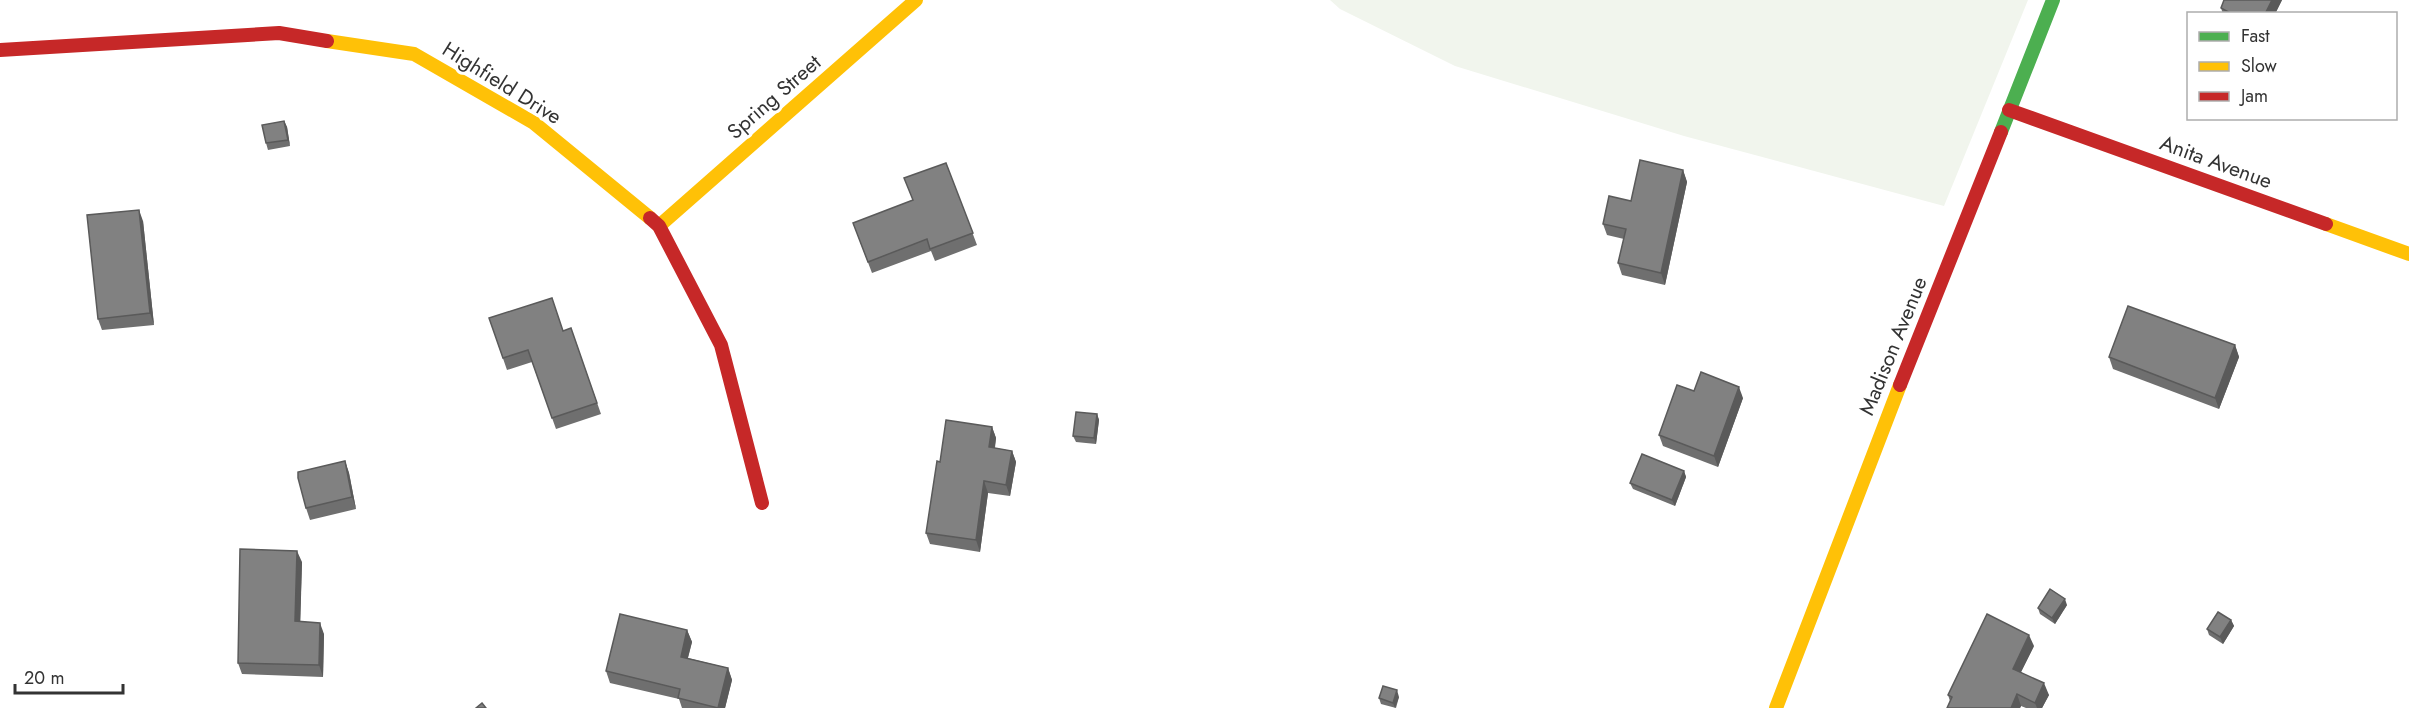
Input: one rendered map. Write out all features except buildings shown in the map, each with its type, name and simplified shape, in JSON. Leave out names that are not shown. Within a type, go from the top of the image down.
[{"type":"street","name":"Spring Street","points":[[659,226],[916,0]]},
{"type":"street","name":"Madison Avenue","points":[[1776,708],[1844,526],[2053,0]]},
{"type":"street","name":"Highfield Drive","points":[[0,50],[279,33],[414,54],[534,123],[659,226],[721,345],[762,503]]},
{"type":"street","name":"Anita Avenue","points":[[2009,110],[2409,254]]},
{"type":"shaded area","points":[[1330,0],[2028,0],[1944,206],[1684,136],[1455,66],[1340,9]]},
{"type":"traffic: fast","points":[[2001,132],[2053,0]]},
{"type":"traffic: slow","points":[[659,226],[916,0]]},
{"type":"traffic: slow","points":[[327,41],[414,54],[534,123],[650,218]]},
{"type":"traffic: slow","points":[[2326,224],[2409,254]]},
{"type":"traffic: slow","points":[[1776,708],[1900,385]]},
{"type":"traffic: jam","points":[[0,50],[279,33],[327,41]]},
{"type":"traffic: jam","points":[[2009,110],[2326,224]]},
{"type":"traffic: jam","points":[[1900,385],[2001,132]]},
{"type":"traffic: jam","points":[[650,218],[659,226],[721,345],[762,503]]}]
